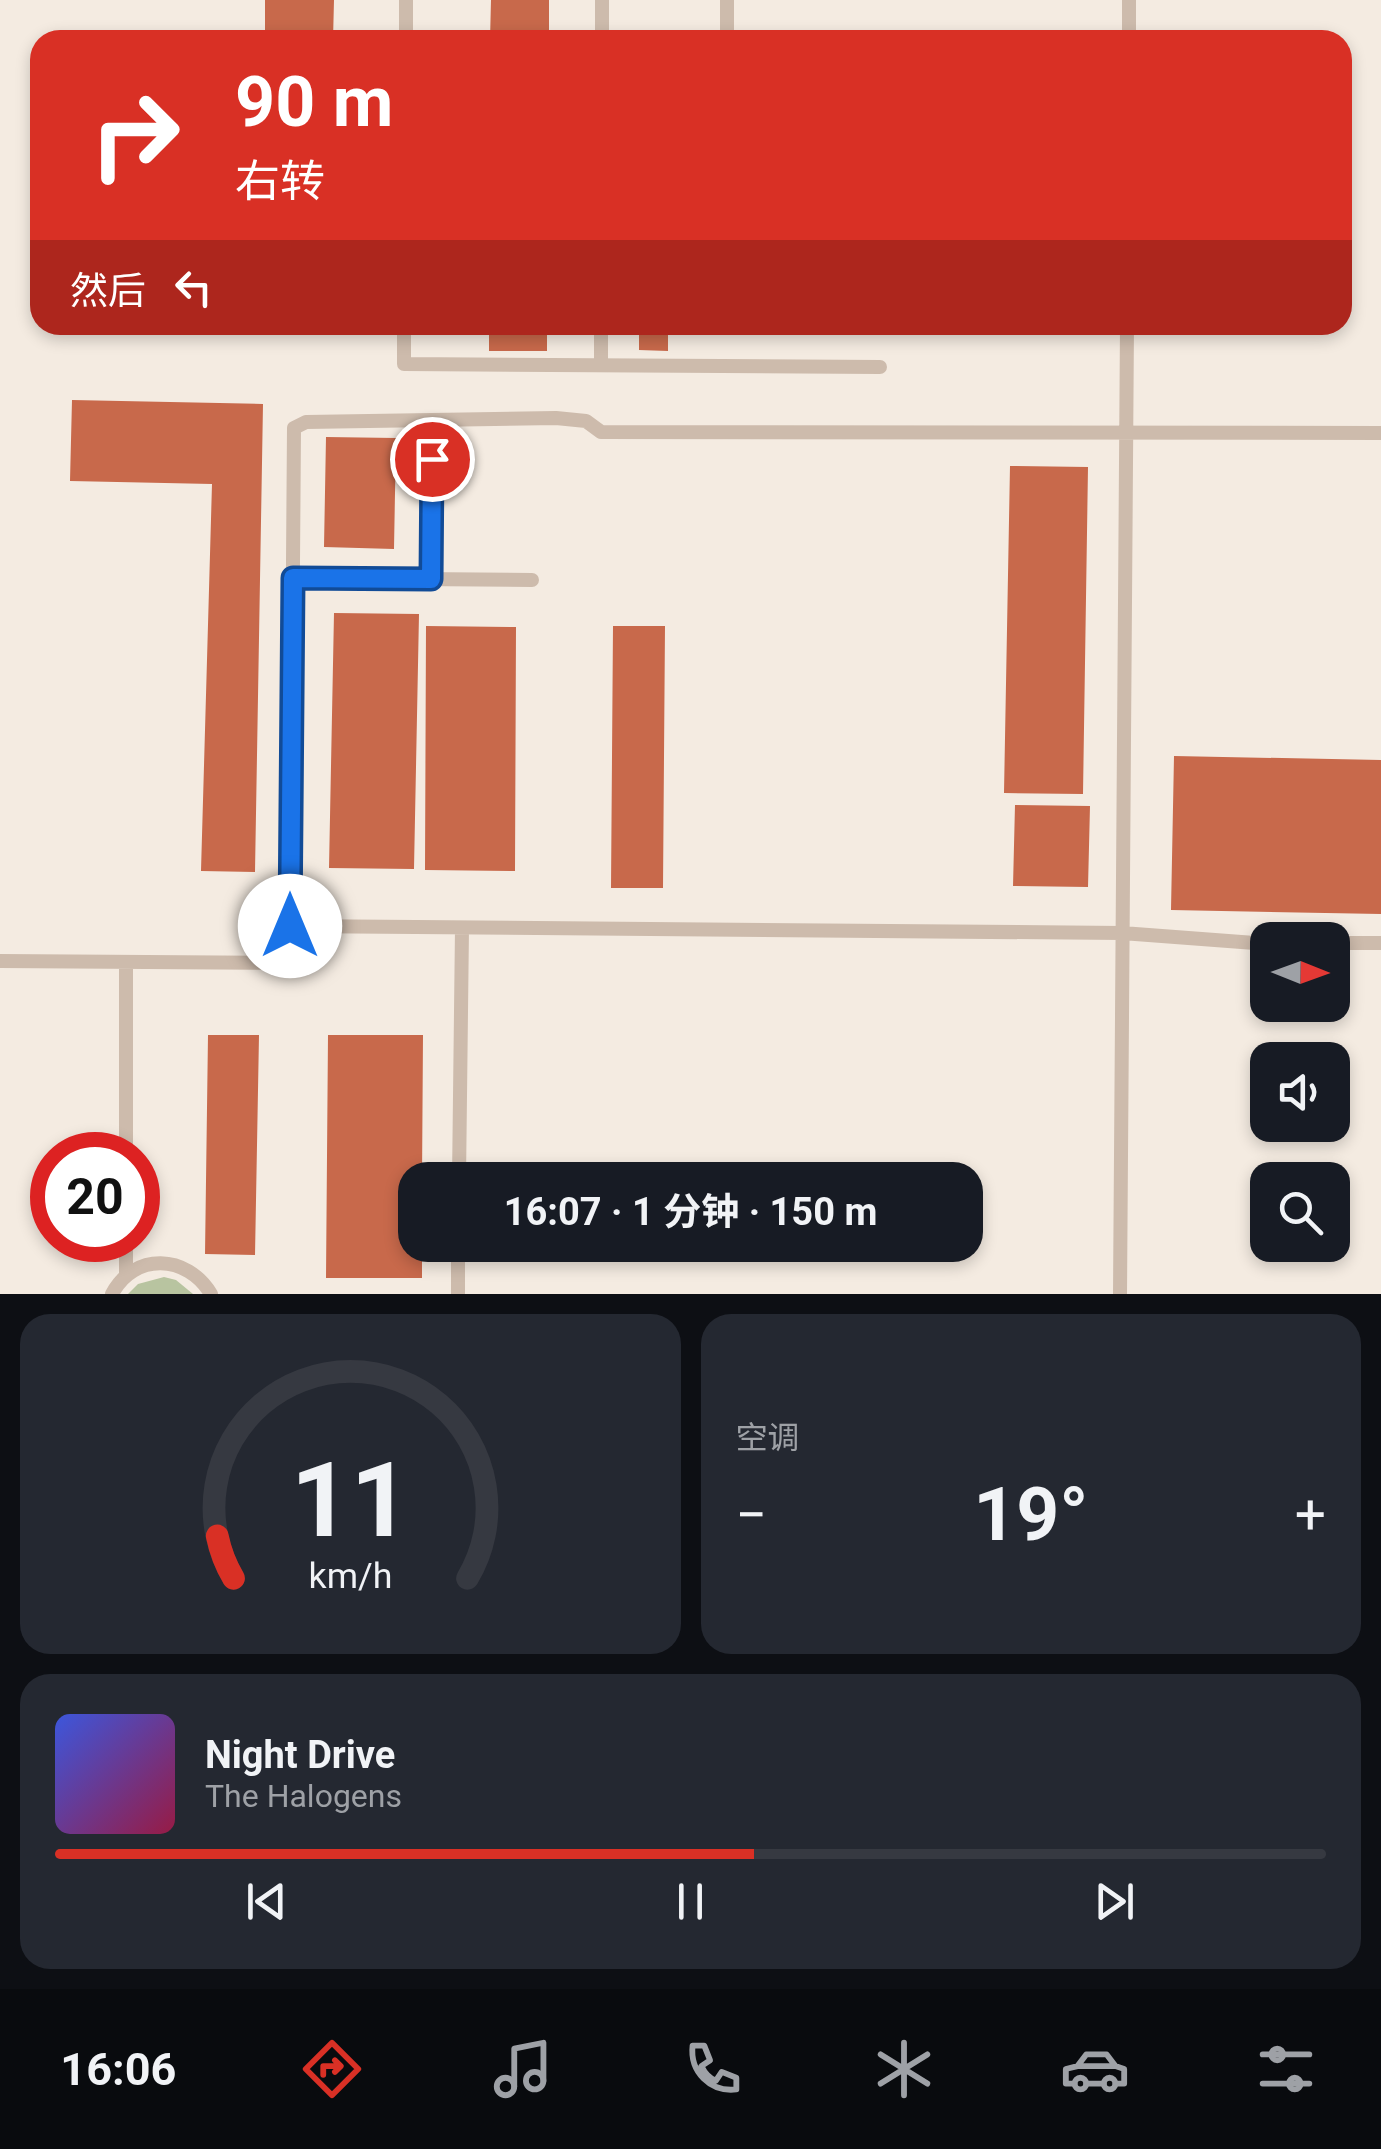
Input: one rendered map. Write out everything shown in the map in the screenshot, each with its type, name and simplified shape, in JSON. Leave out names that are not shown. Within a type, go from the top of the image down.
[{"type":"lane","points":[[406,0],[406,30]]},
{"type":"lane","points":[[602,0],[602,30]]},
{"type":"lane","points":[[727,0],[727,30]]},
{"type":"lane","points":[[1129,0],[1129,30]]},
{"type":"lane","points":[[404,335],[404,364],[880,368]]},
{"type":"lane","points":[[601,335],[601,366]]},
{"type":"lane","points":[[1120,1294],[1127,335]]},
{"type":"lane","points":[[0,961],[290,963],[294,428],[306,422],[556,418],[586,421],[601,432],[1381,433]]},
{"type":"lane","points":[[431,579],[432,420]]},
{"type":"lane","points":[[293,578],[532,580]]},
{"type":"lane","points":[[290,926],[1122,933],[1250,943]]},
{"type":"lane","points":[[459,1162],[462,928]]},
{"type":"lane","points":[[1350,943],[1381,943]]},
{"type":"lane","points":[[126,962],[126,1132]]},
{"type":"lane","points":[[126,1262],[126,1276]]},
{"type":"lane","points":[[458,1262],[458,1294]]},
{"type":"lane","points":[[112,1294],[126,1276],[150,1263],[180,1265],[202,1280],[211,1294]]},
{"type":"green space","points":[[164,1277],[176,1280],[193,1294],[128,1294],[138,1284]]},
{"type":"building","points":[[265,0],[334,0],[333,30],[265,30]]},
{"type":"building","points":[[491,0],[549,0],[549,30],[490,30]]},
{"type":"building","points":[[489,335],[547,335],[547,351],[489,351]]},
{"type":"building","points":[[639,335],[668,335],[668,351],[639,350]]},
{"type":"building","points":[[72,400],[263,404],[255,872],[201,871],[212,484],[70,481]]},
{"type":"building","points":[[326,437],[396,438],[394,549],[324,547]]},
{"type":"building","points":[[1010,466],[1088,467],[1083,794],[1004,793]]},
{"type":"building","points":[[334,613],[419,614],[414,869],[329,868]]},
{"type":"building","points":[[426,626],[516,627],[515,871],[425,870]]},
{"type":"building","points":[[613,626],[665,626],[663,888],[611,888]]},
{"type":"building","points":[[1174,756],[1381,760],[1381,914],[1171,910]]},
{"type":"building","points":[[1015,805],[1090,806],[1088,887],[1013,886]]},
{"type":"building","points":[[208,1035],[259,1035],[255,1255],[205,1254]]},
{"type":"building","points":[[328,1035],[423,1035],[422,1162],[398,1162],[398,1262],[422,1262],[422,1278],[326,1278]]},
{"type":"route","points":[[290,926],[293,578],[431,579],[432,459]]}]
